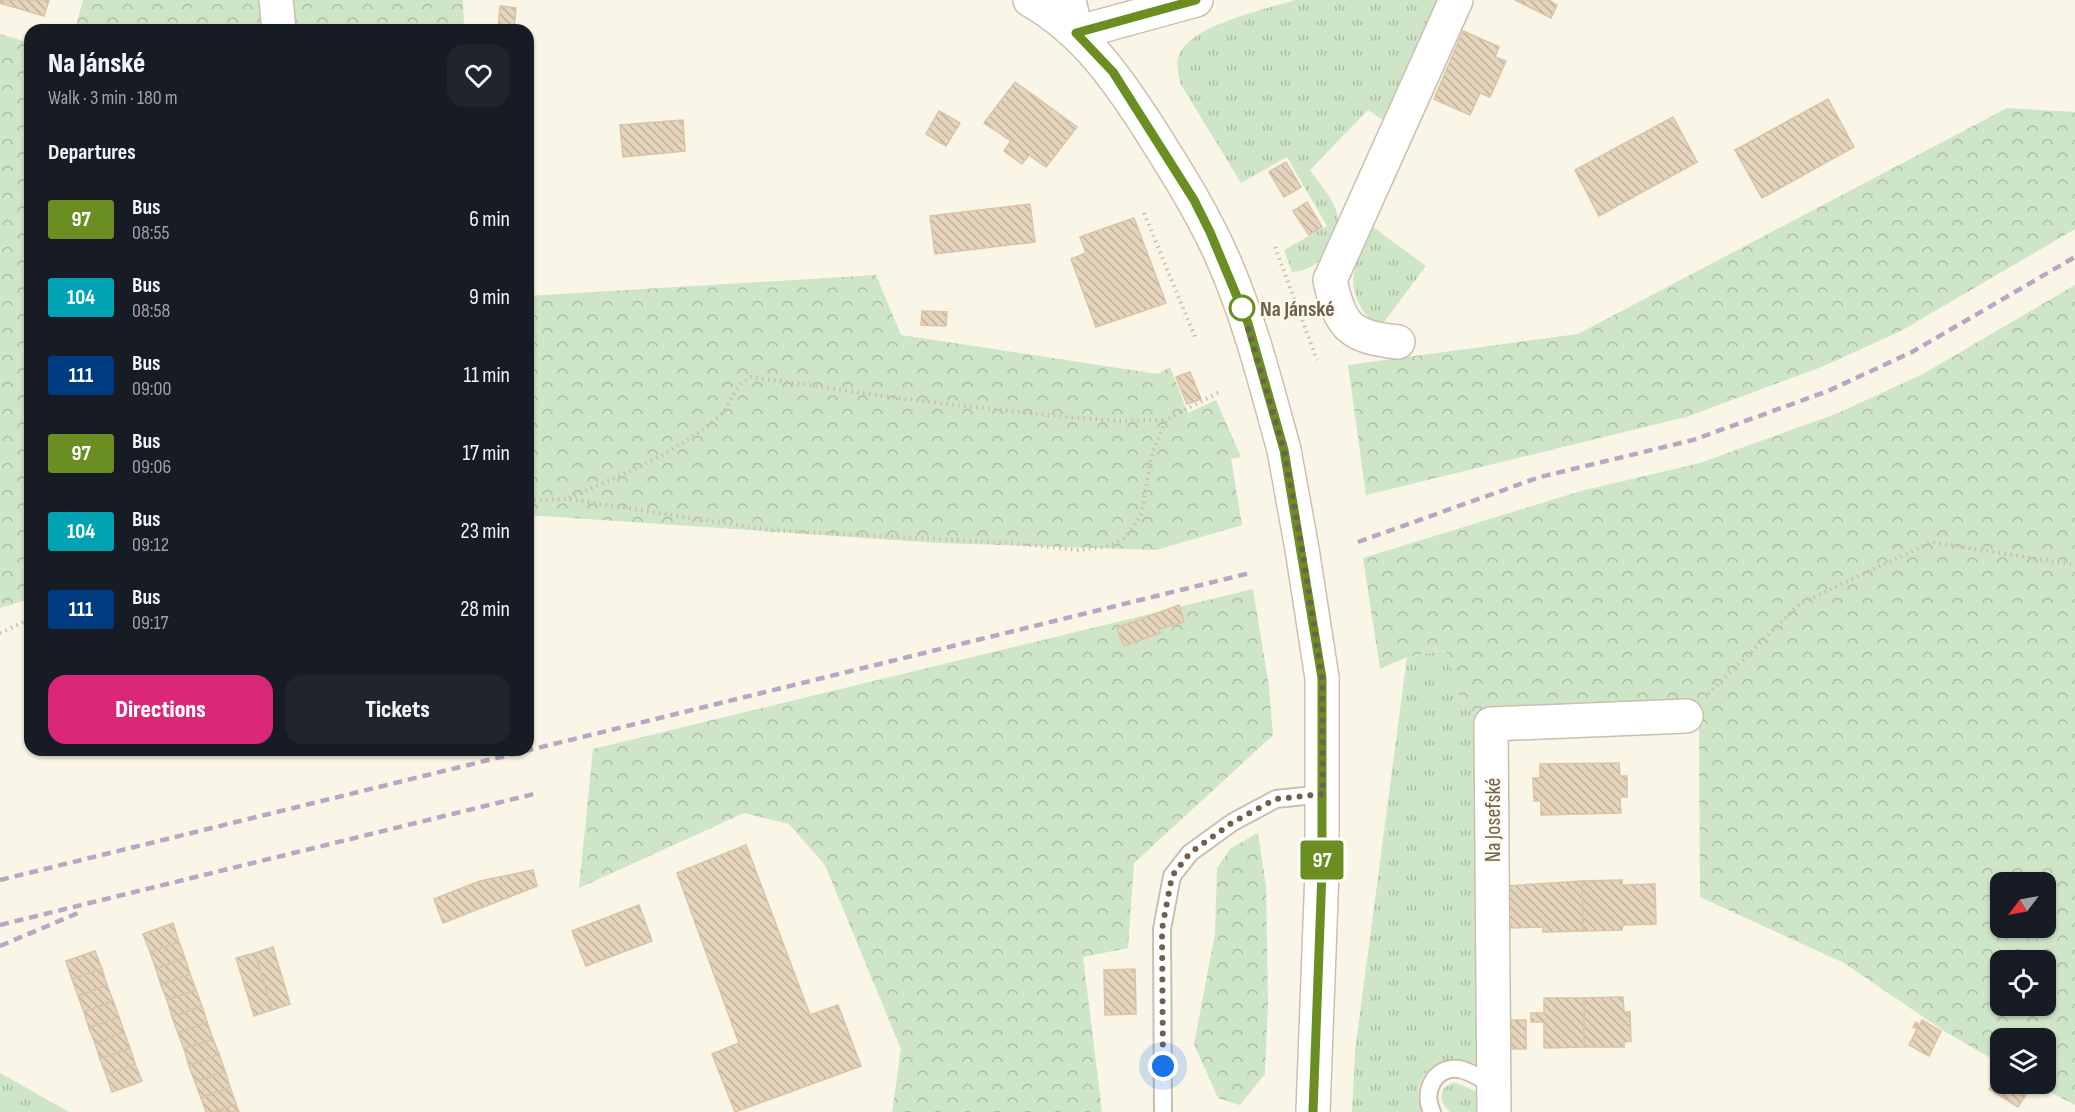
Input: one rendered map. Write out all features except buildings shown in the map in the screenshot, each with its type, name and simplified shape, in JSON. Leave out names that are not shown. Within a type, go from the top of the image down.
[{"type":"street","points":[[276,0],[278,24]]},
{"type":"street","points":[[1030,0],[1076,33],[1113,72],[1194,200],[1224,260],[1248,323],[1284,450],[1322,678],[1323,794],[1313,1112]]},
{"type":"street","points":[[1057,0],[1076,33]]},
{"type":"street","points":[[1069,0],[1076,33]]},
{"type":"street","points":[[1076,33],[1196,0]]},
{"type":"street","points":[[1398,342],[1374,340],[1351,331],[1335,306],[1330,280],[1456,0]]},
{"type":"street","name":"Na Josefské","points":[[1494,1099],[1491,724],[1686,716]]},
{"type":"lane","points":[[1163,1112],[1162,929],[1172,876],[1190,853],[1233,822],[1276,799],[1323,794]]},
{"type":"lane","points":[[1432,1112],[1428,1090],[1442,1073],[1452,1069],[1462,1070],[1494,1099]]},
{"type":"path","points":[[1144,213],[1196,337]]},
{"type":"path","points":[[1275,248],[1317,360]]},
{"type":"path","points":[[568,499],[637,469],[692,437],[718,418],[742,383],[751,377],[912,400],[1120,421],[1166,420],[1221,391]]},
{"type":"path","points":[[534,500],[568,499],[769,530],[1011,543],[1078,550],[1105,547],[1123,539],[1142,512],[1152,454],[1166,420]]},
{"type":"path","points":[[1686,716],[1801,603],[1932,542],[2075,565]]},
{"type":"path","points":[[0,633],[24,622]]},
{"type":"green space","points":[[83,0],[463,0],[464,24],[77,24]]},
{"type":"green space","points":[[1295,0],[1447,0],[1398,100],[1383,120],[1368,110],[1310,170],[1334,205],[1338,220],[1337,231],[1321,260],[1312,266],[1292,272],[1284,250],[1327,226],[1287,157],[1241,183],[1180,83],[1177,61],[1186,44],[1198,35],[1231,20]]},
{"type":"green space","points":[[0,34],[24,41],[24,601],[0,608]]},
{"type":"green space","points":[[2007,108],[2075,112],[2075,229],[1901,331],[1819,368],[1686,417],[1366,495],[1348,365],[1578,334]]},
{"type":"green space","points":[[1373,227],[1426,266],[1378,330],[1359,303],[1354,291],[1353,280],[1359,257]]},
{"type":"green space","points":[[876,275],[901,335],[1158,374],[1170,367],[1188,413],[1216,400],[1241,457],[1231,459],[1242,525],[1156,550],[938,543],[534,515],[534,296]]},
{"type":"green space","points":[[2075,285],[2075,1105],[2054,1094],[2056,1094],[2056,1028],[1990,1028],[1990,1058],[1944,1031],[1844,963],[1700,897],[1699,732],[1694,708],[1476,716],[1461,702],[1446,650],[1407,657],[1380,669],[1363,558],[1581,491],[1700,463],[1838,413],[1923,374]]},
{"type":"green space","points":[[1253,589],[1269,687],[1273,735],[1134,863],[1128,948],[1083,957],[1102,1112],[892,1112],[901,1049],[825,865],[789,824],[744,813],[579,888],[593,749]]},
{"type":"green space","points":[[1447,650],[1461,702],[1476,716],[1479,1066],[1453,1061],[1442,1062],[1432,1067],[1424,1075],[1420,1085],[1418,1097],[1421,1112],[1352,1112],[1355,1051],[1407,657]]},
{"type":"green space","points":[[1258,833],[1266,886],[1268,1002],[1265,1074],[1240,1105],[1218,1098],[1194,1044],[1215,934],[1217,868],[1231,848]]},
{"type":"green space","points":[[0,1073],[69,1112],[0,1112]]},
{"type":"green space","points":[[1454,1082],[1480,1093],[1480,1112],[1450,1112],[1447,1109],[1442,1101],[1442,1092]]},
{"type":"railway","points":[[1358,542],[1540,477],[1693,440],[1828,391],[1912,352],[2075,257]]},
{"type":"railway","points":[[534,749],[1250,573]]},
{"type":"railway","points":[[0,880],[505,756]]},
{"type":"railway","points":[[0,925],[538,793]]},
{"type":"railway","points":[[0,946],[78,913]]},
{"type":"bus line","name":"97","points":[[1196,0],[1076,33],[1113,72],[1194,200],[1224,260],[1248,323],[1284,450],[1322,678],[1322,871],[1313,1112]]},
{"type":"place","name":"Na Jánské","points":[[1242,308]]},
{"type":"route","points":[[1163,1066],[1162,929],[1172,876],[1190,853],[1233,822],[1276,799],[1323,794],[1322,678],[1302,549],[1284,450],[1242,308]]}]
